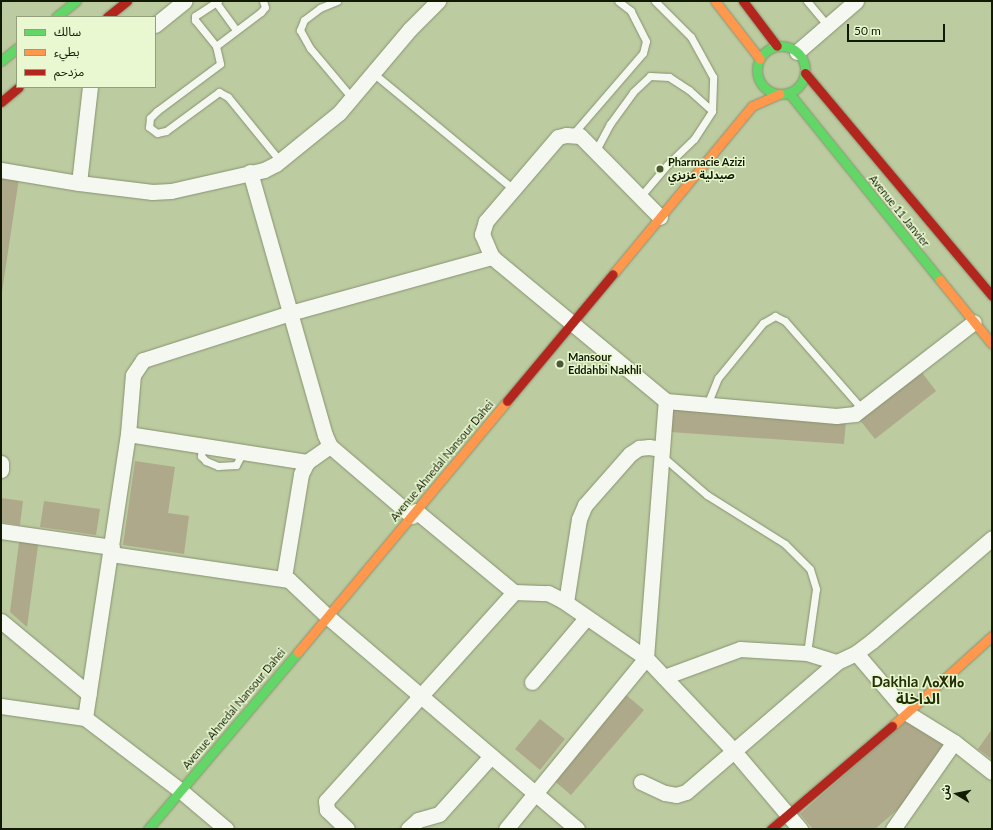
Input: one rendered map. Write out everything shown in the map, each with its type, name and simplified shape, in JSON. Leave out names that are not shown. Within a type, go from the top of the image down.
[{"type":"main road","points":[[57,16],[76,1]]},
{"type":"main road","points":[[108,16],[127,1]]},
{"type":"main road","points":[[715,1],[760,58]]},
{"type":"main road","points":[[743,1],[777,46]]},
{"type":"main road","points":[[777,46],[788,47],[797,52],[802,58],[805,73],[800,85],[789,92],[779,94],[765,88],[758,75],[760,58],[767,50],[777,46]]},
{"type":"main road","points":[[1,61],[16,49]]},
{"type":"main road","name":"Avenue 11 Janvier","points":[[805,73],[992,296]]},
{"type":"main road","name":"Avenue Ahnedal Nansour Dahei","points":[[752,106],[758,75]]},
{"type":"main road","points":[[1,102],[18,88]]},
{"type":"main road","name":"Avenue 11 Janvier","points":[[789,92],[992,344]]},
{"type":"main road","name":"Avenue Ahnedal Nansour Dahei","points":[[148,829],[328,617],[752,106],[779,94]]},
{"type":"main road","points":[[772,829],[907,713],[992,636]]},
{"type":"street","points":[[156,24],[185,1]]},
{"type":"street","points":[[1,170],[79,183],[152,192],[171,191],[264,170],[280,161],[329,122],[352,98],[410,29],[438,1]]},
{"type":"street","points":[[797,52],[856,1]]},
{"type":"street","points":[[79,183],[90,88]]},
{"type":"street","points":[[660,217],[580,136],[573,134],[558,137],[486,221],[483,229],[484,241],[492,258],[573,322],[666,401],[836,416],[855,414],[974,322]]},
{"type":"street","points":[[250,172],[325,435],[330,446],[514,592],[548,593],[566,602],[586,618],[646,658],[733,750],[789,814],[800,829]]},
{"type":"street","points":[[85,718],[128,434],[133,375],[143,360],[290,313],[492,258]]},
{"type":"street","points":[[506,829],[646,658],[666,401]]},
{"type":"street","points":[[128,434],[307,462]]},
{"type":"street","points":[[284,577],[298,485],[307,462],[330,446]]},
{"type":"street","points":[[566,602],[579,519],[585,505],[630,454],[649,446],[662,452]]},
{"type":"street","points":[[1,463],[1,470]]},
{"type":"street","points":[[1,530],[227,572],[284,577],[294,583],[328,617],[577,829]]},
{"type":"street","points":[[641,782],[665,793],[676,795],[686,792],[837,662],[856,653],[992,538]]},
{"type":"street","points":[[347,829],[327,810],[326,801],[514,592]]},
{"type":"street","points":[[532,682],[586,618]]},
{"type":"street","points":[[1,621],[89,694]]},
{"type":"street","points":[[664,677],[740,650],[807,653],[837,662]]},
{"type":"street","points":[[856,653],[907,713],[954,742],[992,772]]},
{"type":"street","points":[[1,706],[85,718],[181,791],[226,829]]},
{"type":"street","points":[[892,829],[954,742]]},
{"type":"street","points":[[408,829],[418,820],[439,814],[491,756]]},
{"type":"lane","points":[[236,30],[216,1],[195,16],[195,20],[216,46],[220,64],[157,111],[150,118],[150,126],[158,133],[166,131],[219,92],[228,97],[280,161]]},
{"type":"lane","points":[[216,46],[261,12],[265,7],[263,1]]},
{"type":"lane","points":[[337,1],[324,4],[304,20],[300,30],[310,48],[352,98]]},
{"type":"lane","points":[[573,134],[643,53],[646,41],[631,11],[618,1]]},
{"type":"lane","points":[[640,197],[667,165],[694,139],[712,111],[712,77],[691,37],[655,1]]},
{"type":"lane","points":[[807,1],[827,25]]},
{"type":"lane","points":[[373,73],[514,189]]},
{"type":"lane","points":[[595,152],[614,119],[634,92],[650,76],[669,77],[689,90],[712,111]]},
{"type":"lane","points":[[707,405],[718,378],[763,323],[775,316],[785,321],[862,409]]},
{"type":"lane","points":[[662,452],[706,495],[785,544],[810,570],[816,588],[807,653]]},
{"type":"building","points":[[1,176],[19,178],[2,292],[1,292]]},
{"type":"building","points":[[920,370],[936,391],[875,439],[859,419]]},
{"type":"building","points":[[672,408],[846,420],[844,444],[670,432]]},
{"type":"building","points":[[135,461],[175,467],[168,513],[189,516],[184,554],[123,545]]},
{"type":"building","points":[[1,498],[23,501],[20,525],[1,522]]},
{"type":"building","points":[[44,501],[100,509],[96,535],[40,527]]},
{"type":"building","points":[[20,535],[39,538],[27,627],[10,612]]},
{"type":"building","points":[[625,694],[644,710],[571,795],[552,779]]},
{"type":"building","points":[[909,718],[949,746],[913,796],[875,829],[813,829],[800,814]]},
{"type":"building","points":[[540,719],[565,739],[540,770],[515,749]]},
{"type":"building","points":[[992,729],[992,759],[978,749]]},
{"type":"traffic: fast","points":[[57,16],[76,1]]},
{"type":"traffic: fast","points":[[781,46],[790,48],[798,53],[803,61],[805,70],[803,79],[798,87],[790,92],[781,94],[772,92],[764,87],[759,79],[757,70],[759,61],[764,53],[772,48],[781,46]]},
{"type":"traffic: fast","points":[[1,61],[16,49]]},
{"type":"traffic: fast","points":[[789,93],[940,280]]},
{"type":"traffic: fast","points":[[148,829],[298,652]]},
{"type":"traffic: slow","points":[[715,1],[760,59]]},
{"type":"traffic: slow","points":[[613,274],[752,106],[779,94]]},
{"type":"traffic: slow","points":[[940,280],[992,344]]},
{"type":"traffic: slow","points":[[298,652],[507,401]]},
{"type":"traffic: slow","points":[[892,726],[992,636]]},
{"type":"traffic: jam","points":[[108,16],[127,1]]},
{"type":"traffic: jam","points":[[743,1],[777,46]]},
{"type":"traffic: jam","points":[[805,73],[992,296]]},
{"type":"traffic: jam","points":[[1,102],[18,88]]},
{"type":"traffic: jam","points":[[507,401],[613,274]]},
{"type":"traffic: jam","points":[[771,829],[892,726]]},
{"type":"place","name":"Pharmacie Azizi صيدلية عزيزي","points":[[660,169]]},
{"type":"place","name":"Mansour Eddahbi Nakhli","points":[[560,364]]},
{"type":"district","name":"Dakhla ⴷⴰⵅⵍⴰ الداخلة","points":[[918,690]]}]
